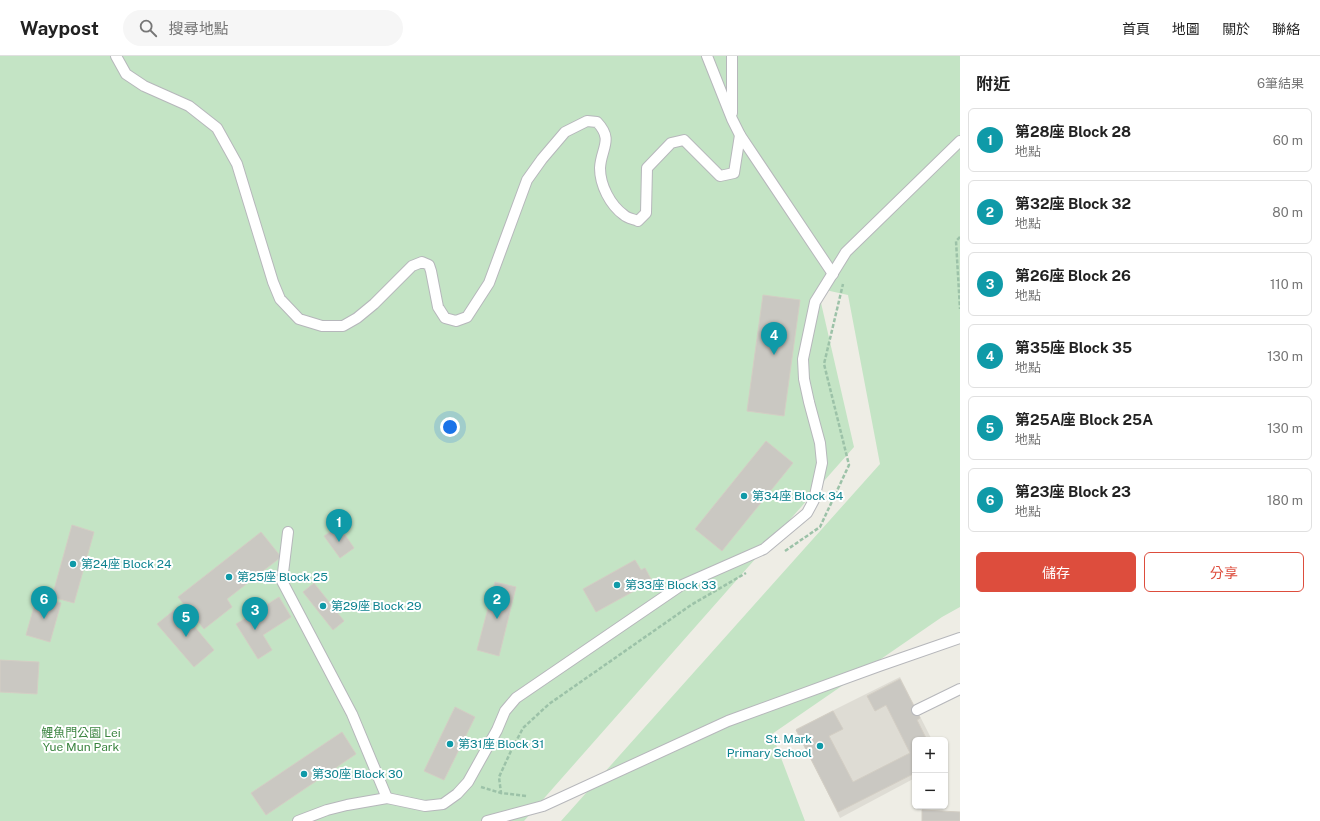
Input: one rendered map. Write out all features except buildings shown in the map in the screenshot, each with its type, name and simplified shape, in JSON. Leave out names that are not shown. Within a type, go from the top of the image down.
[{"type":"lane","points":[[116,56],[126,74],[144,86],[189,106],[217,128],[237,164],[273,282],[280,299],[299,319],[322,326],[343,326],[356,318],[374,304],[412,266],[422,262],[429,265],[438,307],[445,318],[456,320],[467,317],[489,283],[527,180],[542,158],[565,132],[587,121],[597,122],[602,127],[607,138],[600,168],[602,185],[612,203],[624,215],[638,221],[646,213],[648,168],[671,143],[684,140],[720,176],[734,173],[740,135]]},
{"type":"lane","points":[[707,56],[732,120],[740,135],[833,274]]},
{"type":"lane","points":[[732,56],[732,120]]},
{"type":"lane","points":[[298,821],[327,810],[387,798],[425,806],[443,804],[458,794],[474,774],[497,730],[505,710],[516,698],[680,586],[764,549],[807,513],[814,500],[822,463],[820,443],[804,379],[803,360],[815,302],[846,252],[960,141]]},
{"type":"lane","points":[[288,532],[282,581],[352,714],[387,798]]},
{"type":"lane","points":[[487,821],[542,806],[728,721],[960,638]]},
{"type":"lane","points":[[917,710],[960,689]]},
{"type":"path","points":[[960,237],[956,241],[960,309]]},
{"type":"path","points":[[783,552],[820,528],[849,465],[824,364],[845,278]]},
{"type":"path","points":[[502,793],[499,777],[523,728],[549,704],[691,605],[751,571]]},
{"type":"path","points":[[483,782],[480,787],[502,793],[531,796]]},
{"type":"shaded area","points":[[900,677],[930,737],[912,737],[912,780],[840,818],[796,729]]},
{"type":"green space","name":"鯉魚門公園 Lei Yue Mun Park","points":[[0,56],[960,56],[960,607],[942,617],[772,734],[805,821],[561,821],[880,464],[848,295],[821,289],[819,294],[854,447],[524,821],[0,821]]},
{"type":"place","name":"第35座 Block 35","points":[[774,355]]},
{"type":"place","name":"第34座 Block 34","points":[[744,496]]},
{"type":"place","name":"第28座 Block 28","points":[[339,542]]},
{"type":"place","name":"第24座 Block 24","points":[[73,564]]},
{"type":"place","name":"第25座 Block 25","points":[[229,577]]},
{"type":"place","name":"第33座 Block 33","points":[[617,585]]},
{"type":"place","name":"第29座 Block 29","points":[[323,606]]},
{"type":"place","name":"第23座 Block 23","points":[[44,619]]},
{"type":"place","name":"第32座 Block 32","points":[[497,619]]},
{"type":"place","name":"第26座 Block 26","points":[[255,630]]},
{"type":"place","name":"第25A座 Block 25A","points":[[186,637]]},
{"type":"place","name":"第31座 Block 31","points":[[450,744]]},
{"type":"place","name":"St. Mark Primary School","points":[[820,746]]},
{"type":"place","name":"第30座 Block 30","points":[[304,774]]}]
